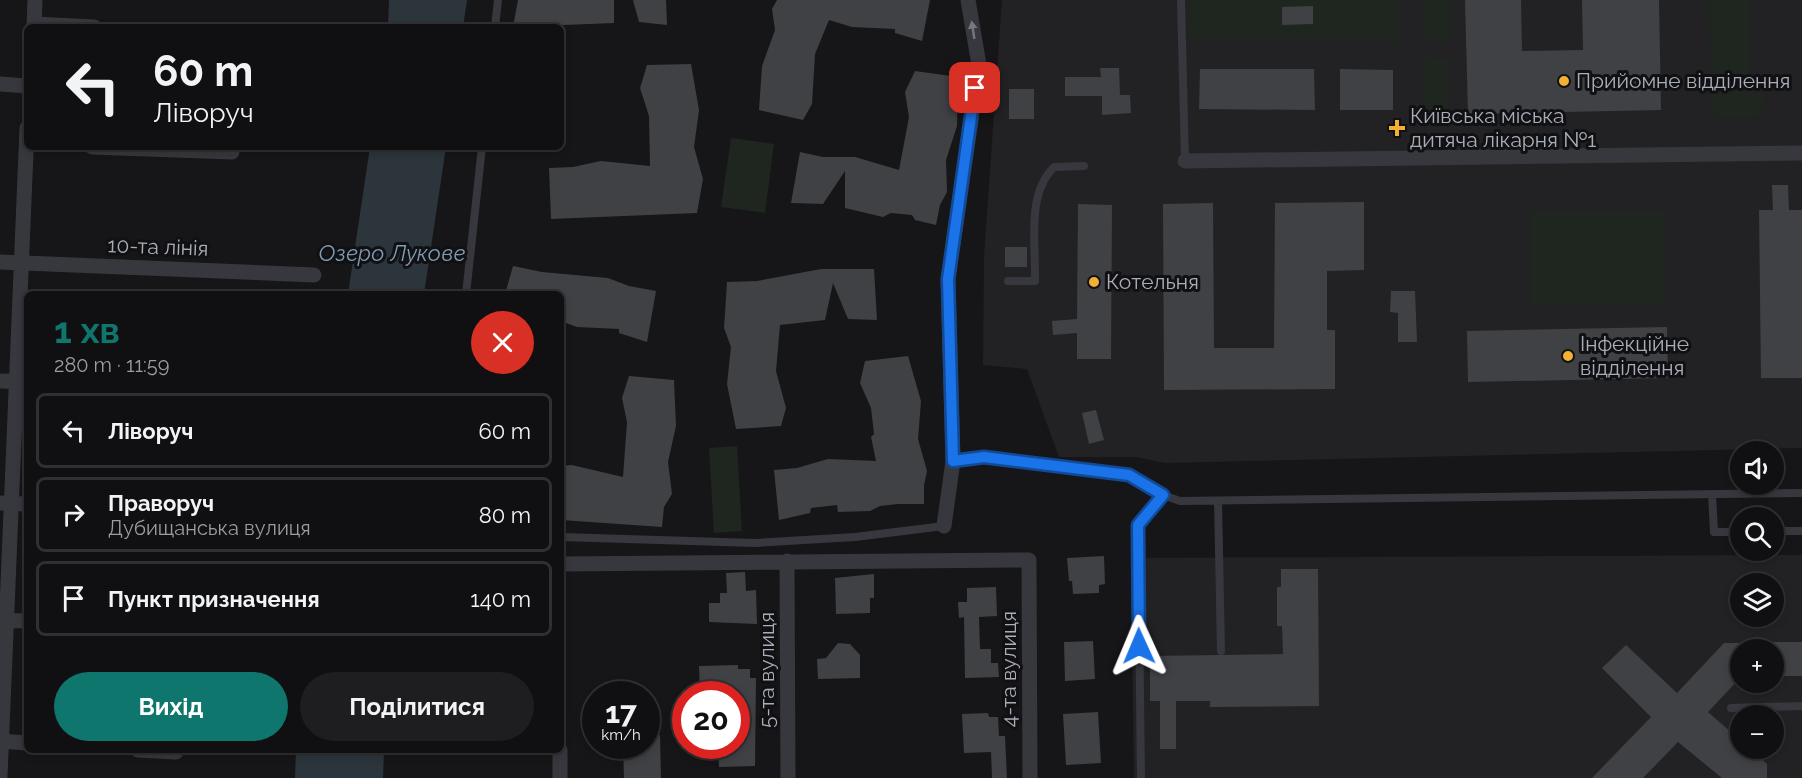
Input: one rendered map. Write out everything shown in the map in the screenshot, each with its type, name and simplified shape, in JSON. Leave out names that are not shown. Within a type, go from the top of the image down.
[{"type":"street","points":[[34,24],[35,0]]},
{"type":"street","points":[[944,526],[953,461],[948,279],[978,65],[968,0]]},
{"type":"street","points":[[0,84],[24,86]]},
{"type":"street","points":[[0,776],[4,620],[22,382],[21,263],[27,150]]},
{"type":"street","points":[[176,150],[232,152]]},
{"type":"street","points":[[1185,161],[1802,153]]},
{"type":"street","name":"10-та лінія","points":[[0,262],[314,274]]},
{"type":"street","points":[[0,381],[22,382]]},
{"type":"street","name":"4-та вулиця","points":[[787,561],[1029,560],[1030,778]]},
{"type":"street","points":[[564,564],[787,561]]},
{"type":"street","name":"5-та вулиця","points":[[787,561],[788,778]]},
{"type":"street","points":[[4,620],[24,621]]},
{"type":"street","points":[[1,741],[24,743]]},
{"type":"street","points":[[560,753],[560,778]]},
{"type":"lane","points":[[495,24],[498,0]]},
{"type":"lane","points":[[1181,0],[1185,161]]},
{"type":"lane","points":[[466,291],[482,150]]},
{"type":"lane","points":[[1008,281],[1035,281],[1036,202],[1040,183],[1054,167],[1084,166]]},
{"type":"lane","points":[[953,461],[984,457],[1129,475],[1163,495],[1180,501],[1802,493]]},
{"type":"lane","points":[[1712,494],[1714,532],[1730,532]]},
{"type":"lane","points":[[1141,778],[1138,525],[1163,495]]},
{"type":"lane","points":[[1218,501],[1221,651]]},
{"type":"lane","points":[[564,537],[755,543],[855,537],[944,526]]},
{"type":"lane","points":[[1784,531],[1802,531]]},
{"type":"lane","points":[[1784,707],[1802,706]]},
{"type":"shaded area","name":"Київська міська дитяча лікарня №1","points":[[1002,0],[1802,0],[1802,448],[1784,448],[1784,441],[1730,441],[1730,450],[1165,463],[1136,457],[1059,457],[1027,369],[983,365],[984,256]]},
{"type":"shaded area","points":[[1189,0],[1398,0],[1398,40],[1189,40]]},
{"type":"shaded area","points":[[1424,0],[1449,0],[1449,40],[1424,40]]},
{"type":"shaded area","points":[[1709,0],[1749,0],[1750,95],[1763,95],[1763,110],[1758,117],[1725,117],[1714,112],[1711,106]]},
{"type":"shaded area","points":[[1424,59],[1448,59],[1449,112],[1425,112]]},
{"type":"shaded area","points":[[731,138],[774,144],[765,213],[721,207]]},
{"type":"shaded area","points":[[1531,211],[1664,211],[1664,306],[1531,306]]},
{"type":"shaded area","points":[[737,446],[742,531],[714,533],[709,448]]},
{"type":"shaded area","points":[[1730,555],[1730,561],[1784,561],[1784,555],[1802,555],[1802,778],[1134,778],[1131,558]]},
{"type":"water","points":[[389,0],[467,0],[463,24],[388,24]]},
{"type":"water","name":"Озеро Лукове","points":[[370,150],[446,150],[424,291],[348,291]]},
{"type":"water","points":[[296,753],[384,753],[383,778],[295,778]]},
{"type":"building","points":[[518,0],[614,0],[614,23],[514,24]]},
{"type":"building","points":[[633,0],[666,0],[667,25],[639,22]]},
{"type":"building","points":[[777,0],[930,0],[922,41],[895,33],[895,29],[852,27],[829,20],[815,54],[812,104],[803,120],[759,110],[762,66],[775,30],[772,9]]},
{"type":"building","name":"Прийомне відділення","points":[[1465,0],[1521,0],[1522,51],[1583,50],[1582,0],[1659,0],[1661,110],[1468,114]]},
{"type":"building","points":[[1313,6],[1313,24],[1282,25],[1282,7]]},
{"type":"building","points":[[691,64],[699,110],[694,147],[703,179],[697,213],[551,219],[549,168],[573,167],[601,161],[650,166],[649,116],[640,88],[647,65]]},
{"type":"building","points":[[1100,68],[1119,68],[1120,95],[1130,95],[1131,113],[1102,115],[1102,96],[1065,96],[1065,77],[1101,77]]},
{"type":"building","points":[[1200,69],[1314,69],[1315,110],[1199,109]]},
{"type":"building","points":[[1340,69],[1393,70],[1393,110],[1340,110]]},
{"type":"building","points":[[915,71],[958,77],[957,126],[946,160],[947,192],[940,205],[936,225],[915,220],[912,215],[891,213],[883,217],[845,208],[845,171],[823,204],[791,203],[800,152],[823,157],[855,157],[899,170],[909,117],[905,92]]},
{"type":"building","points":[[1009,89],[1034,89],[1034,119],[1009,119]]},
{"type":"building","points":[[1772,185],[1788,185],[1789,210],[1802,210],[1802,378],[1761,378],[1759,210],[1773,210]]},
{"type":"building","points":[[1364,202],[1364,270],[1327,271],[1327,330],[1335,330],[1335,389],[1164,390],[1163,204],[1213,203],[1214,348],[1274,348],[1275,203]]},
{"type":"building","name":"Котельня","points":[[1078,204],[1112,205],[1111,359],[1077,359],[1077,333],[1053,335],[1052,321],[1077,319]]},
{"type":"building","points":[[1005,247],[1027,247],[1027,267],[1005,267]]},
{"type":"building","points":[[513,266],[542,272],[608,278],[629,286],[656,291],[647,342],[619,333],[619,329],[577,327],[566,323],[564,291],[506,291]]},
{"type":"building","points":[[821,269],[874,269],[877,320],[848,319],[833,283],[825,320],[780,325],[776,371],[786,408],[781,426],[736,429],[727,384],[731,347],[724,328],[727,282],[757,281]]},
{"type":"building","points":[[1391,291],[1415,291],[1417,342],[1398,342],[1398,313],[1390,312]]},
{"type":"building","name":"Інфекційне відділення","points":[[1667,327],[1668,378],[1468,382],[1467,331]]},
{"type":"building","points":[[908,356],[921,401],[918,439],[927,471],[924,504],[898,504],[880,506],[870,511],[838,512],[837,505],[811,508],[810,513],[779,520],[774,470],[797,468],[828,459],[876,461],[871,437],[874,434],[871,408],[860,383],[865,361]]},
{"type":"building","points":[[629,376],[674,380],[676,426],[668,462],[672,494],[664,507],[662,527],[564,520],[564,466],[572,465],[623,477],[627,422],[622,398]]},
{"type":"building","points":[[1096,410],[1104,440],[1089,444],[1082,413]]},
{"type":"building","points":[[1104,556],[1105,584],[1099,585],[1099,593],[1073,594],[1072,581],[1069,581],[1067,558]]},
{"type":"building","points":[[1281,569],[1318,569],[1319,706],[1210,707],[1210,701],[1176,701],[1176,749],[1160,749],[1160,701],[1150,701],[1150,656],[1283,654],[1282,626],[1277,626],[1277,587],[1281,587]]},
{"type":"building","points":[[745,572],[746,591],[756,590],[757,624],[709,622],[709,603],[720,603],[720,593],[727,593],[726,573]]},
{"type":"building","points":[[874,574],[874,598],[870,598],[870,613],[836,614],[835,578]]},
{"type":"building","points":[[996,587],[997,616],[979,617],[980,649],[991,649],[991,663],[998,663],[999,677],[965,678],[964,617],[959,618],[958,602],[967,602],[967,588]]},
{"type":"building","points":[[1093,641],[1095,679],[1065,681],[1064,642]]},
{"type":"building","points":[[1784,642],[1802,642],[1802,676],[1784,676]]},
{"type":"building","points":[[838,643],[850,644],[860,655],[860,678],[818,679],[817,659],[826,658]]},
{"type":"building","points":[[1724,643],[1730,643],[1730,689],[1708,712],[1730,731],[1730,759],[1762,759],[1767,764],[1767,778],[1722,778],[1678,742],[1643,778],[1592,778],[1651,717],[1602,668],[1626,645],[1677,693]]},
{"type":"building","points":[[738,665],[738,669],[750,669],[750,678],[756,678],[755,766],[719,767],[719,759],[750,759],[750,681],[700,681],[699,666]]},
{"type":"building","points":[[1098,712],[1101,763],[1066,765],[1063,714]]},
{"type":"building","points":[[988,713],[989,717],[998,717],[999,736],[1005,736],[1007,778],[992,778],[991,752],[964,753],[962,714]]},
{"type":"building","points":[[660,735],[661,778],[624,778],[623,759],[660,759]]},
{"type":"place","name":"Прийомне відділення","points":[[1564,81]]},
{"type":"place","name":"Київська міська дитяча лікарня №1","points":[[1397,128]]},
{"type":"place","name":"Котельня","points":[[1094,282]]},
{"type":"place","name":"Інфекційне відділення","points":[[1568,356]]},
{"type":"route","points":[[975,88],[948,279],[953,461],[984,457],[1129,475],[1163,495],[1138,525],[1139,646]]}]
